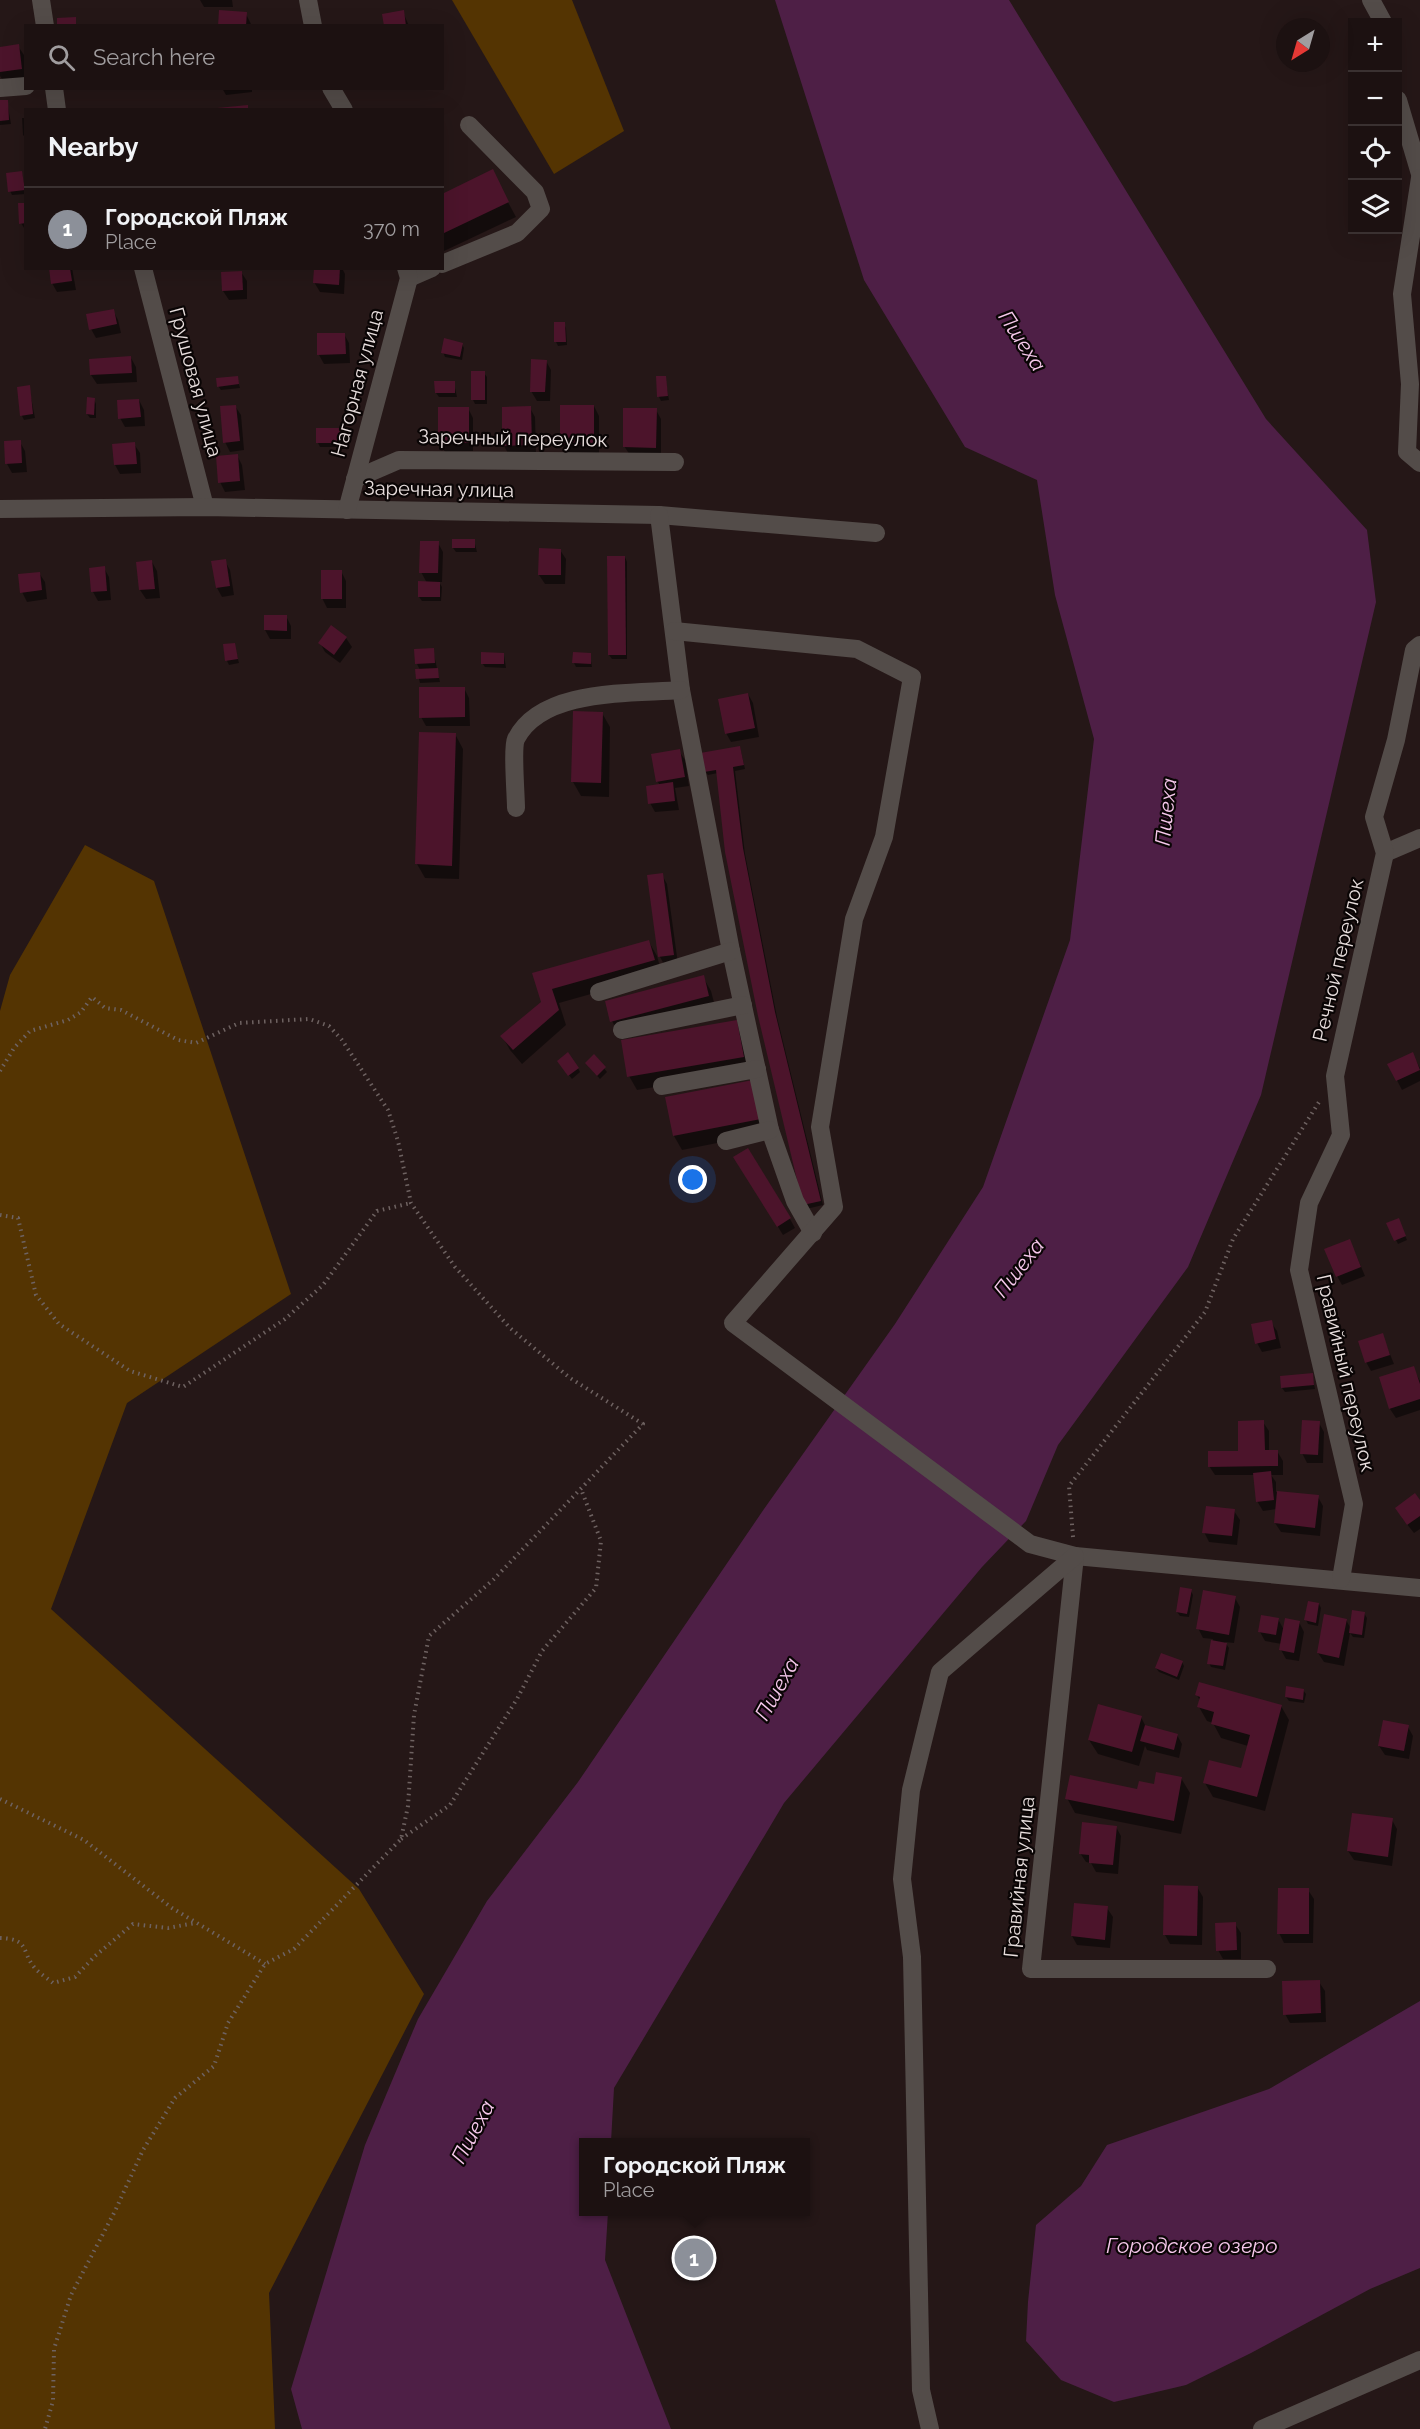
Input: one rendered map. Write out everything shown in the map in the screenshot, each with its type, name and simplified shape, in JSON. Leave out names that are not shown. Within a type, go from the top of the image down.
[{"type":"street","points":[[41,0],[45,24]]},
{"type":"street","points":[[308,0],[313,24]]},
{"type":"street","points":[[1371,0],[1381,18]]},
{"type":"street","points":[[0,88],[24,86]]},
{"type":"street","points":[[54,90],[57,108]]},
{"type":"street","points":[[332,90],[343,108]]},
{"type":"street","points":[[1402,114],[1420,176],[1402,294],[1410,384],[1407,452],[1420,463]]},
{"type":"street","points":[[444,263],[517,233],[541,210],[535,192],[469,125]]},
{"type":"street","name":"Грушовая улица","points":[[144,270],[205,507]]},
{"type":"street","name":"Нагорная улица","points":[[347,510],[408,273]]},
{"type":"street","name":"Заречный переулок","points":[[355,479],[399,460],[675,462]]},
{"type":"street","name":"Заречная улица","points":[[0,509],[205,507],[658,515],[876,533]]},
{"type":"street","points":[[658,515],[681,690],[731,951],[770,1130],[795,1201],[813,1233]]},
{"type":"street","points":[[674,631],[857,649],[912,677],[884,837],[854,919],[820,1127],[834,1207],[733,1323],[1030,1544],[1075,1556],[1420,1588]]},
{"type":"street","points":[[1420,645],[1414,650],[1396,740],[1374,817],[1385,853],[1420,838]]},
{"type":"street","points":[[516,808],[515,741],[538,713],[574,698],[681,690]]},
{"type":"street","name":"Речной переулок","points":[[1335,1076],[1385,853]]},
{"type":"street","points":[[599,992],[731,951]]},
{"type":"street","points":[[622,1030],[743,1005]]},
{"type":"street","points":[[662,1086],[757,1069]]},
{"type":"street","name":"Гравийный переулок","points":[[1335,1076],[1341,1135],[1309,1203],[1299,1270],[1354,1504],[1341,1579]]},
{"type":"street","points":[[726,1141],[770,1130]]},
{"type":"street","points":[[930,2429],[921,2390],[912,1958],[902,1879],[911,1790],[940,1672],[1075,1556]]},
{"type":"street","name":"Гравийная улица","points":[[1075,1556],[1031,1969],[1267,1969]]},
{"type":"street","points":[[1262,2429],[1420,2360]]},
{"type":"path","points":[[0,1071],[14,1048],[30,1031],[68,1020],[81,1012],[92,997],[105,1008],[121,1010],[178,1040],[196,1043],[239,1023],[309,1019],[329,1026],[342,1040],[388,1110],[398,1141],[411,1203],[455,1267],[510,1328],[570,1378],[643,1424],[494,1579],[429,1636],[414,1715],[408,1806],[401,1839]]},
{"type":"path","points":[[1075,1556],[1069,1486],[1204,1312],[1233,1239],[1335,1076]]},
{"type":"path","points":[[0,1215],[18,1218],[36,1295],[59,1324],[130,1371],[183,1387],[285,1319],[323,1286],[377,1211],[411,1203]]},
{"type":"path","points":[[45,2429],[53,2401],[54,2349],[71,2295],[115,2211],[143,2150],[175,2098],[214,2066],[228,2023],[266,1964],[294,1949],[401,1839],[450,1805],[517,1699],[542,1651],[596,1588],[601,1541],[581,1489]]},
{"type":"path","points":[[0,1799],[84,1840],[172,1908],[266,1964]]},
{"type":"path","points":[[0,1938],[12,1939],[26,1948],[33,1966],[53,1983],[75,1977],[95,1956],[133,1924],[168,1928],[197,1923]]},
{"type":"shaded area","points":[[452,0],[572,0],[624,131],[554,174]]},
{"type":"shaded area","points":[[85,845],[154,881],[291,1294],[127,1403],[51,1609],[359,1889],[424,1994],[269,2293],[275,2429],[0,2429],[0,1011],[10,975]]},
{"type":"water","name":"Пшеха","points":[[775,0],[1009,0],[1266,419],[1367,530],[1376,602],[1261,1095],[1188,1267],[1058,1445],[1026,1521],[982,1567],[784,1803],[614,2088],[611,2138],[579,2138],[579,2216],[608,2216],[605,2260],[671,2429],[302,2429],[291,2389],[365,2145],[418,2019],[487,1901],[578,1782],[764,1509],[895,1324],[983,1187],[1070,940],[1094,739],[1055,595],[1037,480],[965,447],[864,280]]},
{"type":"water","name":"Городское озеро","points":[[1420,2001],[1420,2268],[1370,2289],[1186,2385],[1114,2402],[1061,2380],[1026,2341],[1036,2225],[1081,2186],[1107,2145],[1269,2089]]},
{"type":"building","points":[[219,10],[247,12],[246,24],[218,24]]},
{"type":"building","points":[[404,10],[406,24],[384,24],[382,14]]},
{"type":"building","points":[[76,17],[76,24],[57,24],[57,18]]},
{"type":"building","points":[[19,44],[22,69],[0,72],[0,47]]},
{"type":"building","points":[[0,100],[8,100],[9,120],[0,121]]},
{"type":"building","points":[[248,105],[248,108],[217,108]]},
{"type":"building","points":[[493,169],[509,202],[444,233],[444,193]]},
{"type":"building","points":[[22,171],[24,190],[8,192],[6,173]]},
{"type":"building","points":[[18,203],[24,203],[24,223],[19,224]]},
{"type":"building","points":[[49,270],[70,270],[72,281],[51,284]]},
{"type":"building","points":[[314,270],[340,270],[339,285],[313,283]]},
{"type":"building","points":[[242,271],[243,290],[222,291],[221,272]]},
{"type":"building","points":[[114,309],[117,324],[89,330],[86,314]]},
{"type":"building","points":[[554,322],[565,322],[566,342],[554,342]]},
{"type":"building","points":[[317,333],[345,333],[346,354],[317,355]]},
{"type":"building","points":[[444,338],[463,343],[460,357],[441,353]]},
{"type":"building","points":[[131,356],[132,373],[90,375],[89,359]]},
{"type":"building","points":[[531,359],[547,360],[545,392],[530,392]]},
{"type":"building","points":[[471,371],[485,371],[485,400],[471,400]]},
{"type":"building","points":[[238,376],[239,384],[217,387],[216,378]]},
{"type":"building","points":[[656,376],[666,376],[668,396],[657,397]]},
{"type":"building","points":[[434,381],[455,381],[455,393],[435,393]]},
{"type":"building","points":[[30,385],[33,414],[20,416],[17,387]]},
{"type":"building","points":[[87,397],[95,398],[94,415],[86,414]]},
{"type":"building","points":[[139,399],[141,417],[118,419],[117,400]]},
{"type":"building","points":[[236,405],[240,441],[223,443],[220,406]]},
{"type":"building","points":[[560,405],[594,405],[594,445],[560,444]]},
{"type":"building","points":[[531,406],[532,445],[502,446],[502,407]]},
{"type":"building","points":[[438,407],[469,407],[469,443],[438,443]]},
{"type":"building","points":[[623,408],[657,408],[656,448],[623,447]]},
{"type":"building","points":[[316,428],[344,428],[345,443],[316,443]]},
{"type":"building","points":[[21,440],[22,463],[5,464],[4,441]]},
{"type":"building","points":[[135,442],[137,464],[114,465],[112,444]]},
{"type":"building","points":[[238,454],[240,481],[218,483],[216,456]]},
{"type":"building","points":[[452,539],[475,539],[475,548],[452,548]]},
{"type":"building","points":[[420,541],[439,541],[438,573],[419,573]]},
{"type":"building","points":[[539,548],[561,549],[561,575],[538,575]]},
{"type":"building","points":[[607,556],[625,556],[626,655],[608,655]]},
{"type":"building","points":[[226,559],[230,586],[216,588],[211,561]]},
{"type":"building","points":[[152,560],[155,589],[139,590],[136,562]]},
{"type":"building","points":[[105,566],[107,591],[91,592],[89,568]]},
{"type":"building","points":[[321,570],[342,570],[342,599],[321,599]]},
{"type":"building","points":[[40,572],[42,590],[20,593],[18,574]]},
{"type":"building","points":[[418,581],[440,582],[440,597],[418,597]]},
{"type":"building","points":[[264,615],[287,615],[287,631],[264,630]]},
{"type":"building","points":[[331,625],[347,637],[334,655],[318,643]]},
{"type":"building","points":[[235,643],[238,659],[225,661],[223,644]]},
{"type":"building","points":[[434,648],[435,663],[415,664],[414,649]]},
{"type":"building","points":[[481,652],[504,653],[504,664],[481,664]]},
{"type":"building","points":[[573,652],[591,653],[591,664],[572,663]]},
{"type":"building","points":[[438,668],[439,678],[416,679],[415,669]]},
{"type":"building","points":[[419,687],[465,687],[465,717],[419,718]]},
{"type":"building","points":[[748,693],[755,728],[725,734],[718,699]]},
{"type":"building","points":[[573,711],[603,712],[601,783],[571,782]]},
{"type":"building","points":[[419,732],[456,733],[452,866],[415,864]]},
{"type":"building","points":[[740,746],[744,765],[733,767],[743,848],[775,1012],[821,1201],[803,1205],[758,1016],[725,852],[716,770],[704,772],[700,753]]},
{"type":"building","points":[[680,749],[685,777],[656,782],[651,754]]},
{"type":"building","points":[[673,782],[675,801],[648,804],[646,786]]},
{"type":"building","points":[[663,873],[674,955],[658,957],[647,875]]},
{"type":"building","points":[[649,940],[655,960],[552,989],[559,1010],[513,1050],[500,1036],[541,1002],[532,973]]},
{"type":"building","points":[[704,975],[709,996],[610,1022],[605,1001]]},
{"type":"building","points":[[737,1020],[744,1057],[627,1077],[621,1040]]},
{"type":"building","points":[[568,1052],[579,1068],[568,1076],[557,1061]]},
{"type":"building","points":[[1413,1052],[1420,1070],[1396,1081],[1387,1064]]},
{"type":"building","points":[[594,1054],[606,1067],[597,1076],[585,1063]]},
{"type":"building","points":[[753,1080],[761,1119],[673,1136],[665,1097]]},
{"type":"building","points":[[748,1148],[791,1218],[777,1227],[733,1157]]},
{"type":"building","points":[[1399,1218],[1406,1236],[1394,1241],[1386,1223]]},
{"type":"building","points":[[1350,1239],[1361,1267],[1336,1277],[1324,1249]]},
{"type":"building","points":[[1272,1320],[1276,1339],[1255,1344],[1251,1324]]},
{"type":"building","points":[[1383,1333],[1390,1355],[1365,1363],[1358,1341]]},
{"type":"building","points":[[1414,1366],[1420,1384],[1420,1399],[1389,1409],[1379,1377]]},
{"type":"building","points":[[1313,1373],[1314,1385],[1281,1388],[1280,1376]]},
{"type":"building","points":[[1264,1420],[1265,1450],[1278,1450],[1278,1466],[1208,1467],[1208,1451],[1238,1451],[1238,1421]]},
{"type":"building","points":[[1302,1420],[1320,1421],[1318,1455],[1300,1454]]},
{"type":"building","points":[[1271,1471],[1274,1500],[1256,1502],[1253,1473]]},
{"type":"building","points":[[1277,1491],[1319,1495],[1315,1528],[1274,1523]]},
{"type":"building","points":[[1415,1493],[1420,1500],[1420,1516],[1407,1525],[1395,1508]]},
{"type":"building","points":[[1206,1506],[1235,1509],[1232,1536],[1202,1533]]},
{"type":"building","points":[[1180,1587],[1192,1589],[1187,1614],[1176,1612]]},
{"type":"building","points":[[1203,1590],[1236,1596],[1229,1635],[1196,1629]]},
{"type":"building","points":[[1308,1601],[1319,1603],[1316,1623],[1304,1620]]},
{"type":"building","points":[[1352,1610],[1365,1612],[1362,1635],[1349,1633]]},
{"type":"building","points":[[1324,1614],[1347,1619],[1339,1658],[1317,1653]]},
{"type":"building","points":[[1261,1615],[1279,1618],[1276,1635],[1258,1632]]},
{"type":"building","points":[[1285,1618],[1300,1621],[1294,1653],[1279,1650]]},
{"type":"building","points":[[1211,1640],[1227,1643],[1223,1666],[1207,1664]]},
{"type":"building","points":[[1161,1653],[1183,1661],[1177,1677],[1155,1668]]},
{"type":"building","points":[[1199,1682],[1282,1705],[1257,1797],[1203,1783],[1209,1760],[1241,1768],[1250,1735],[1211,1724],[1214,1712],[1197,1707],[1200,1697],[1195,1695]]},
{"type":"building","points":[[1286,1686],[1304,1689],[1303,1700],[1285,1697]]},
{"type":"building","points":[[1098,1704],[1142,1716],[1132,1752],[1088,1740]]},
{"type":"building","points":[[1383,1720],[1409,1725],[1404,1751],[1378,1746]]},
{"type":"building","points":[[1145,1725],[1178,1734],[1174,1750],[1140,1741]]},
{"type":"building","points":[[1156,1772],[1182,1777],[1174,1821],[1065,1799],[1070,1775],[1137,1789],[1139,1781],[1154,1784]]},
{"type":"building","points":[[1352,1813],[1393,1818],[1388,1857],[1347,1851]]},
{"type":"building","points":[[1082,1822],[1117,1826],[1113,1865],[1089,1863],[1089,1855],[1079,1854]]},
{"type":"building","points":[[1164,1885],[1198,1886],[1197,1936],[1163,1935]]},
{"type":"building","points":[[1278,1888],[1309,1888],[1309,1934],[1277,1934]]},
{"type":"building","points":[[1074,1903],[1108,1906],[1105,1940],[1071,1936]]},
{"type":"building","points":[[1236,1922],[1237,1950],[1216,1951],[1215,1923]]},
{"type":"building","points":[[1320,1980],[1321,2013],[1283,2015],[1282,1981]]},
{"type":"place","name":"Городской Пляж","points":[[694,2258]]}]
